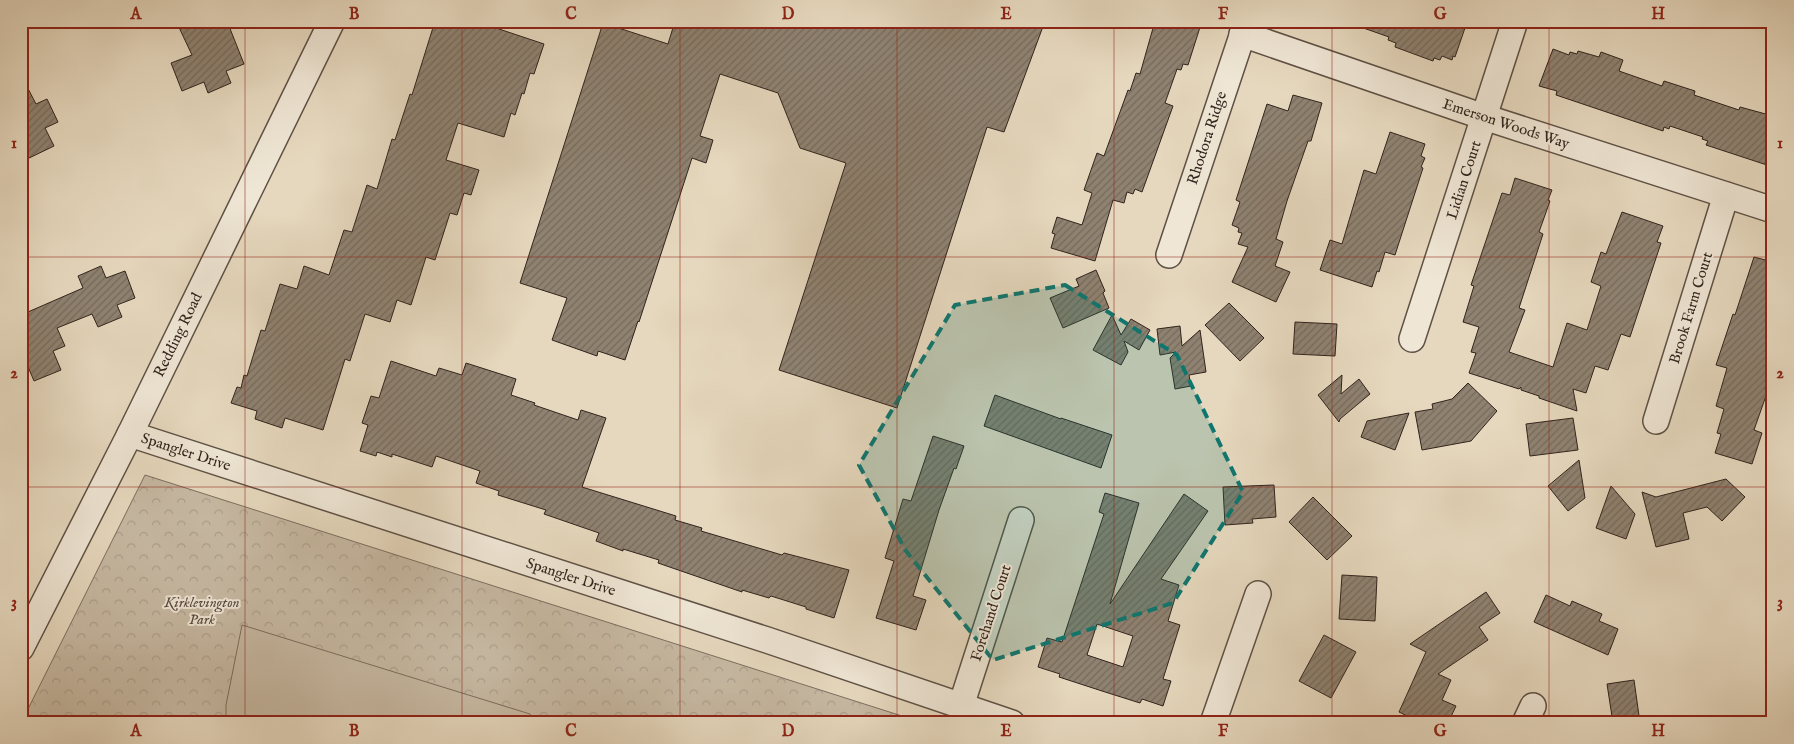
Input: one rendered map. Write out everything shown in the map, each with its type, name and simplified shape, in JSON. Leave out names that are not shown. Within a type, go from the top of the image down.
[{"type":"street","name":"Redding Road","points":[[21,648],[130,434],[332,21]]},
{"type":"street","name":"Lidian Court","points":[[1412,339],[1515,21]]},
{"type":"street","name":"Emerson Woods Way","points":[[1244,28],[1484,117],[1773,210]]},
{"type":"street","name":"Rhodora Ridge","points":[[1169,255],[1244,28]]},
{"type":"street","name":"Brook Farm Court","points":[[1656,421],[1726,195]]},
{"type":"street","name":"Spangler Drive","points":[[130,434],[758,637],[1012,723]]},
{"type":"street","name":"Forehand Court","points":[[961,706],[1021,520]]},
{"type":"street","points":[[1214,723],[1258,594]]},
{"type":"highlighted area","points":[[1065,285],[1177,355],[1243,492],[1173,603],[993,660],[906,551],[859,465],[955,305]]},
{"type":"green space","name":"Kirklevington Park","points":[[145,475],[924,723],[21,723]]},
{"type":"green space","points":[[242,625],[530,714],[534,723],[226,723],[226,705]]},
{"type":"building","points":[[176,21],[227,21],[244,64],[226,71],[231,83],[208,93],[204,82],[182,91],[171,63],[192,55]]},
{"type":"building","points":[[435,21],[491,21],[490,26],[544,44],[534,74],[530,73],[515,115],[511,113],[504,137],[458,123],[446,160],[479,170],[471,195],[464,193],[457,215],[450,213],[435,260],[426,257],[411,305],[397,300],[390,322],[365,314],[350,361],[345,359],[323,430],[285,418],[282,428],[255,419],[257,411],[231,403],[237,387],[241,388],[244,375],[247,376],[261,330],[265,331],[280,284],[297,289],[304,266],[329,275],[344,230],[352,232],[367,185],[377,189],[392,139],[395,140],[410,94],[412,95]]},
{"type":"building","points":[[675,21],[1045,21],[1004,132],[987,127],[897,408],[779,370],[846,163],[800,148],[778,93],[720,74],[700,136],[713,140],[706,163],[692,158],[625,360],[598,351],[597,356],[552,340],[567,298],[520,283],[603,23],[668,44]]},
{"type":"building","points":[[1155,21],[1202,21],[1188,65],[1183,64],[1181,70],[1177,69],[1165,103],[1173,106],[1142,192],[1135,189],[1133,194],[1127,192],[1124,203],[1113,200],[1095,261],[1051,248],[1055,234],[1052,233],[1057,217],[1082,225],[1092,193],[1084,190],[1097,153],[1104,156],[1128,90],[1130,91],[1136,73],[1140,74]]},
{"type":"building","points":[[1353,21],[1454,21],[1466,25],[1455,57],[1453,56],[1452,60],[1442,56],[1440,60],[1434,58],[1433,61],[1395,47],[1396,43],[1388,40],[1389,37],[1352,24]]},
{"type":"building","points":[[1553,49],[1569,55],[1570,52],[1577,54],[1578,51],[1599,57],[1601,52],[1623,60],[1619,71],[1662,86],[1664,81],[1695,91],[1694,95],[1739,110],[1740,107],[1773,116],[1773,167],[1706,145],[1708,141],[1702,139],[1703,137],[1670,126],[1669,129],[1664,127],[1663,131],[1556,95],[1557,91],[1539,86]]},
{"type":"building","points":[[21,75],[36,104],[47,99],[58,122],[45,128],[54,146],[27,159],[21,148]]},
{"type":"building","points":[[1293,95],[1322,103],[1311,141],[1308,141],[1287,201],[1276,239],[1283,242],[1275,266],[1290,272],[1276,302],[1232,282],[1248,247],[1238,244],[1242,233],[1238,232],[1239,228],[1232,225],[1240,202],[1236,200],[1267,104],[1288,111]]},
{"type":"building","points":[[1390,132],[1425,144],[1421,156],[1425,158],[1395,255],[1385,252],[1372,287],[1320,270],[1330,240],[1342,244],[1364,170],[1376,174]]},
{"type":"building","points":[[1515,178],[1552,190],[1539,232],[1543,234],[1519,308],[1525,310],[1509,352],[1553,367],[1567,323],[1587,330],[1601,286],[1591,282],[1601,252],[1606,254],[1622,212],[1663,226],[1657,242],[1661,243],[1630,337],[1621,334],[1608,370],[1595,366],[1586,393],[1573,389],[1577,411],[1539,398],[1539,396],[1521,390],[1521,387],[1519,389],[1469,373],[1476,353],[1471,352],[1479,327],[1463,322],[1474,286],[1471,285],[1502,193],[1510,195]]},
{"type":"building","points":[[1754,257],[1773,262],[1773,334],[1768,348],[1773,349],[1773,364],[1765,389],[1768,390],[1754,430],[1762,433],[1752,464],[1715,453],[1721,434],[1717,433],[1724,409],[1716,406],[1727,368],[1716,365]]},
{"type":"building","points":[[101,266],[106,278],[125,271],[135,298],[117,305],[122,317],[98,327],[92,314],[57,328],[65,346],[53,351],[61,370],[34,381],[26,362],[21,364],[21,315],[83,288],[78,276]]},
{"type":"building","points":[[1096,270],[1105,291],[1103,293],[1109,308],[1063,328],[1050,298],[1079,286],[1076,279]]},
{"type":"building","points":[[1229,303],[1264,338],[1240,361],[1205,325]]},
{"type":"building","points":[[1112,315],[1121,335],[1131,319],[1150,330],[1139,350],[1124,341],[1128,352],[1121,365],[1093,350]]},
{"type":"building","points":[[1295,322],[1337,324],[1335,356],[1293,354]]},
{"type":"building","points":[[1180,326],[1182,346],[1200,330],[1206,372],[1189,375],[1191,386],[1175,389],[1170,358],[1176,352],[1160,355],[1157,329]]},
{"type":"building","points":[[391,361],[436,376],[439,368],[462,375],[466,363],[516,379],[511,395],[535,403],[534,405],[578,420],[581,410],[606,418],[582,487],[676,516],[675,520],[702,528],[701,531],[782,555],[784,553],[849,570],[834,618],[771,596],[769,598],[742,590],[742,592],[658,563],[659,560],[623,549],[623,551],[596,541],[599,533],[544,514],[546,510],[498,495],[499,491],[476,483],[480,471],[436,456],[432,467],[392,454],[392,457],[377,452],[376,456],[360,451],[368,425],[362,423],[371,396],[379,398]]},
{"type":"building","points":[[1342,375],[1341,394],[1359,379],[1370,394],[1340,419],[1339,422],[1318,395]]},
{"type":"building","points":[[1468,383],[1497,411],[1471,441],[1422,450],[1415,412],[1433,409],[1432,404],[1452,399]]},
{"type":"building","points":[[995,395],[1112,435],[1101,468],[984,426]]},
{"type":"building","points":[[1409,413],[1395,450],[1361,437],[1367,421]]},
{"type":"building","points":[[1573,418],[1578,450],[1530,456],[1526,424]]},
{"type":"building","points":[[933,436],[964,446],[939,510],[913,596],[926,600],[916,630],[876,618],[894,561],[885,558],[903,499],[911,501]]},
{"type":"building","points":[[1579,460],[1585,498],[1568,511],[1548,486]]},
{"type":"building","points":[[1726,479],[1745,497],[1722,521],[1707,507],[1683,513],[1689,539],[1656,547],[1642,492],[1656,497]]},
{"type":"building","points":[[1274,485],[1276,517],[1252,519],[1253,523],[1225,525],[1223,487]]},
{"type":"building","points":[[1611,486],[1635,514],[1626,539],[1596,528]]},
{"type":"building","points":[[1105,493],[1139,503],[1110,604],[1184,494],[1208,511],[1161,579],[1179,585],[1168,621],[1180,625],[1163,679],[1171,681],[1163,706],[1142,699],[1140,703],[1059,677],[1060,674],[1038,667],[1047,638],[1062,642],[1104,514],[1099,512]],"holes":[[[1097,624],[1133,636],[1123,667],[1087,655]]]},
{"type":"building","points":[[1313,497],[1352,536],[1327,560],[1289,522]]},
{"type":"building","points":[[1342,575],[1377,577],[1375,621],[1339,619]]},
{"type":"building","points":[[1486,592],[1500,613],[1479,627],[1488,640],[1438,674],[1451,680],[1442,700],[1456,706],[1448,723],[1422,723],[1399,712],[1426,652],[1410,644]]},
{"type":"building","points":[[1546,595],[1570,606],[1572,601],[1602,614],[1599,621],[1618,629],[1608,655],[1534,622]]},
{"type":"building","points":[[1324,635],[1356,652],[1331,698],[1299,681]]},
{"type":"building","points":[[1634,680],[1640,723],[1613,723],[1607,684]]}]
